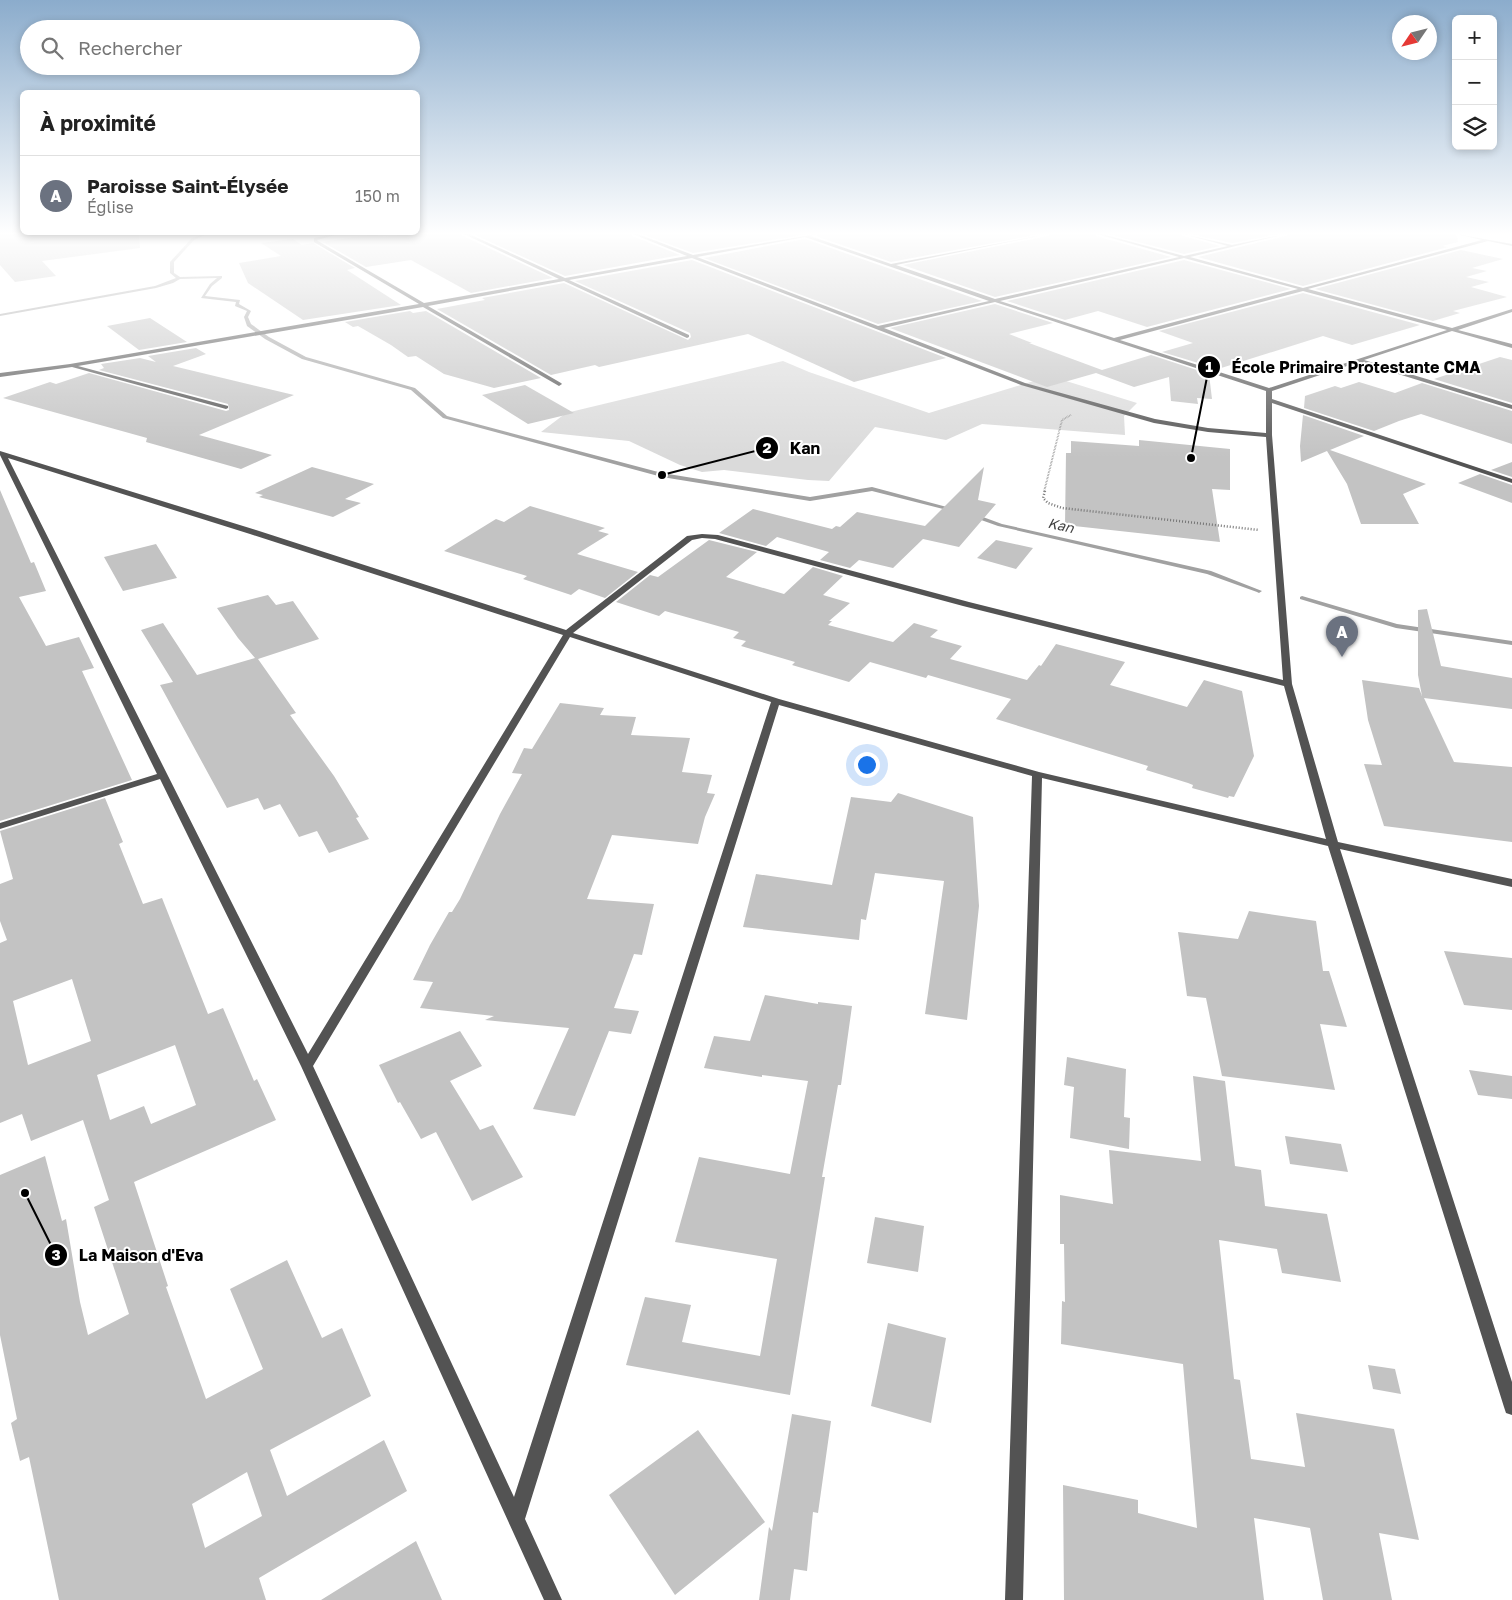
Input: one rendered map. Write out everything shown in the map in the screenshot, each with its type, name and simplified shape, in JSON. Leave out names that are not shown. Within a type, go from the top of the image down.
[{"type":"street","points":[[0,376],[70,366],[402,309]]},
{"type":"street","points":[[429,309],[559,384]]},
{"type":"street","points":[[628,309],[687,336]]},
{"type":"street","points":[[828,309],[1023,384],[1112,411],[1163,422],[1269,436]]},
{"type":"street","points":[[878,328],[962,309]]},
{"type":"street","points":[[1018,309],[1269,390],[1512,310]]},
{"type":"street","points":[[1112,340],[1229,309]]},
{"type":"street","points":[[1376,309],[1512,346]]},
{"type":"street","points":[[1360,361],[1512,407]]},
{"type":"street","points":[[70,366],[226,407]]},
{"type":"street","points":[[1269,390],[1269,436],[1288,684],[1333,844],[1512,1407]]},
{"type":"street","points":[[1268,400],[1512,481]]},
{"type":"street","points":[[1,453],[776,701],[1037,774],[1333,844],[1512,883]]},
{"type":"street","points":[[1,453],[307,1066],[553,1600]]},
{"type":"street","points":[[307,1066],[568,633],[690,538],[702,536],[715,537],[966,604],[1288,684]]},
{"type":"street","points":[[516,1519],[776,701]]},
{"type":"street","points":[[1014,1600],[1037,774]]},
{"type":"street","points":[[0,826],[163,775]]},
{"type":"path","points":[[1112,411],[1070,415],[1062,420],[1043,498],[1048,503],[1062,508],[1276,532]]},
{"type":"shaded area","points":[[783,361],[809,372],[929,413],[1050,376],[1137,403],[1124,416],[1125,435],[982,424],[946,440],[875,427],[829,481],[724,470],[702,472],[680,465],[629,441],[541,432],[566,413]]},
{"type":"building","points":[[286,309],[377,309],[303,320]]},
{"type":"building","points":[[437,309],[620,309],[688,340],[691,337],[690,333],[636,309],[818,309],[946,358],[854,382],[748,334],[599,367],[595,365],[551,375]]},
{"type":"building","points":[[838,309],[947,309],[878,324]]},
{"type":"building","points":[[975,309],[1009,309],[1053,323],[1009,334],[1032,343],[1029,343],[1102,370],[1151,355],[1209,374],[1212,399],[1197,398],[1198,404],[1171,401],[1169,377],[1134,387],[1096,373],[1047,387],[890,328]]},
{"type":"building","points":[[1030,309],[1216,309],[1147,327],[1098,311],[1065,320]]},
{"type":"building","points":[[1244,309],[1360,309],[1420,325],[1352,345],[1323,336],[1218,369],[1162,352],[1193,343],[1159,331]]},
{"type":"building","points":[[1388,309],[1462,309],[1453,311],[1460,313],[1433,321]]},
{"type":"building","points":[[410,311],[413,313],[426,311],[541,378],[494,388],[444,374],[416,356],[408,357],[358,326],[353,327],[345,322]]},
{"type":"building","points":[[150,318],[187,342],[139,350],[107,326]]},
{"type":"building","points":[[196,348],[206,354],[173,366],[294,395],[199,435],[272,455],[241,469],[146,442],[147,438],[3,398],[50,382],[56,384],[89,373],[226,411],[229,410],[228,404],[99,370],[104,368],[101,364],[140,358],[156,362],[148,356]]},
{"type":"building","points":[[1500,357],[1512,360],[1512,403],[1434,379]]},
{"type":"building","points":[[1359,382],[1395,393],[1422,383],[1512,411],[1512,444],[1421,414],[1374,431],[1304,408],[1305,396],[1335,386],[1341,388]]},
{"type":"building","points":[[525,385],[574,413],[528,424],[482,395]]},
{"type":"building","points":[[1303,415],[1364,436],[1330,450],[1426,484],[1403,494],[1419,524],[1361,524],[1347,484],[1327,451],[1301,462],[1300,446]]},
{"type":"building","points":[[1139,440],[1230,449],[1230,490],[1212,489],[1220,542],[1065,525],[1066,453],[1071,453],[1071,441],[1139,446]]},
{"type":"building","points":[[1512,462],[1512,477],[1491,470]]},
{"type":"building","points":[[312,467],[374,484],[345,499],[361,503],[333,517],[259,497],[263,495],[255,493]]},
{"type":"building","points":[[984,467],[978,500],[996,504],[959,547],[923,539],[893,568],[859,560],[850,568],[820,560],[829,552],[777,537],[766,546],[719,533],[753,509],[832,529],[836,526],[840,527],[857,512],[925,526]]},
{"type":"building","points":[[1480,474],[1512,485],[1512,503],[1458,483]]},
{"type":"building","points":[[0,490],[31,563],[34,562],[46,591],[19,597],[46,646],[79,637],[94,668],[82,671],[132,780],[0,821]]},
{"type":"building","points":[[530,506],[605,528],[598,531],[609,534],[577,554],[638,572],[605,598],[579,589],[571,595],[523,579],[527,576],[444,551],[496,519],[504,522]]},
{"type":"building","points":[[709,540],[757,552],[726,577],[784,594],[813,567],[843,576],[823,595],[850,603],[829,621],[832,621],[828,625],[893,642],[914,623],[938,630],[930,637],[962,646],[950,659],[1027,680],[1039,665],[1041,666],[1056,644],[1125,662],[1110,685],[1187,707],[1204,680],[1242,691],[1254,756],[1234,797],[1229,796],[1228,798],[1192,788],[1193,785],[1188,783],[1146,770],[1148,766],[996,719],[1011,699],[928,675],[926,678],[870,662],[849,682],[792,665],[795,662],[741,646],[746,641],[733,638],[739,632],[665,611],[659,616],[616,602],[650,575],[658,577]]},
{"type":"building","points":[[996,540],[1033,548],[1016,569],[977,558]]},
{"type":"building","points":[[156,544],[177,578],[123,591],[104,557]]},
{"type":"building","points":[[268,595],[276,605],[293,601],[319,639],[258,659],[296,713],[290,715],[334,776],[359,817],[356,818],[369,839],[329,853],[317,831],[299,837],[280,804],[264,810],[258,798],[227,808],[160,685],[173,682],[141,630],[163,623],[197,675],[255,658],[217,608]]},
{"type":"building","points":[[1427,609],[1441,666],[1512,678],[1512,709],[1424,698],[1454,762],[1512,767],[1512,842],[1384,826],[1364,764],[1382,765],[1368,720],[1362,680],[1419,688],[1422,696],[1418,675],[1418,610]]},
{"type":"building","points":[[560,703],[604,708],[600,715],[636,717],[631,735],[690,738],[682,772],[712,775],[707,793],[715,794],[705,817],[698,844],[612,835],[587,899],[654,904],[642,955],[634,954],[614,1008],[639,1011],[631,1034],[609,1031],[575,1116],[533,1109],[569,1028],[485,1020],[494,1016],[420,1008],[433,982],[413,980],[449,912],[452,912],[460,899],[500,814],[522,774],[512,773],[524,748],[532,749]]},
{"type":"building","points":[[898,793],[973,817],[979,906],[967,1020],[925,1014],[944,881],[875,873],[866,920],[861,919],[859,940],[743,927],[756,874],[832,885],[851,797],[891,802]]},
{"type":"building","points":[[105,798],[123,842],[119,844],[143,904],[162,898],[208,1014],[223,1008],[254,1081],[257,1079],[276,1120],[134,1182],[168,1286],[166,1287],[206,1399],[263,1369],[230,1289],[287,1260],[322,1338],[342,1328],[371,1396],[270,1450],[287,1496],[384,1440],[407,1491],[259,1578],[266,1600],[59,1600],[29,1457],[20,1461],[11,1423],[17,1419],[0,1335],[0,1175],[45,1156],[62,1221],[66,1219],[80,1302],[88,1335],[129,1314],[94,1207],[109,1200],[83,1120],[31,1141],[22,1114],[0,1123],[0,943],[7,940],[0,921],[0,884],[13,879],[0,831]],"holes":[[[72,979],[91,1041],[28,1065],[13,1001]],[[175,1045],[196,1105],[151,1124],[144,1106],[110,1120],[97,1075]],[[247,1472],[262,1516],[205,1548],[192,1504]]]},
{"type":"building","points":[[1249,911],[1316,921],[1323,971],[1329,971],[1347,1027],[1320,1024],[1335,1090],[1222,1076],[1206,998],[1187,996],[1178,932],[1238,939]]},
{"type":"building","points":[[1444,951],[1512,958],[1512,1010],[1464,1005]]},
{"type":"building","points":[[765,995],[818,1004],[818,1002],[852,1006],[841,1085],[838,1085],[822,1177],[825,1177],[790,1395],[626,1365],[645,1297],[691,1305],[682,1342],[760,1356],[777,1259],[675,1242],[699,1157],[790,1174],[808,1081],[762,1075],[762,1077],[704,1068],[714,1036],[750,1041]]},
{"type":"building","points":[[460,1031],[482,1066],[450,1081],[480,1130],[493,1125],[523,1177],[472,1201],[436,1132],[421,1139],[400,1102],[398,1103],[379,1065]]},
{"type":"building","points":[[1067,1057],[1126,1069],[1124,1117],[1130,1118],[1129,1149],[1070,1138],[1074,1087],[1064,1085]]},
{"type":"building","points":[[1469,1070],[1512,1076],[1512,1099],[1478,1095]]},
{"type":"building","points":[[1193,1076],[1225,1081],[1235,1166],[1261,1170],[1265,1206],[1327,1214],[1341,1282],[1282,1273],[1277,1249],[1219,1240],[1234,1379],[1240,1380],[1251,1459],[1305,1467],[1296,1413],[1394,1429],[1419,1540],[1379,1533],[1392,1600],[1323,1600],[1310,1528],[1254,1518],[1264,1600],[1064,1600],[1063,1485],[1138,1500],[1138,1513],[1197,1528],[1183,1364],[1061,1344],[1062,1301],[1065,1302],[1064,1244],[1060,1244],[1060,1195],[1113,1204],[1109,1150],[1201,1161]]},
{"type":"building","points":[[1285,1136],[1341,1144],[1348,1172],[1290,1164]]},
{"type":"building","points":[[875,1217],[924,1226],[918,1272],[867,1263]]},
{"type":"building","points":[[888,1323],[946,1338],[931,1423],[871,1406]]},
{"type":"building","points":[[1368,1365],[1395,1369],[1401,1394],[1373,1389]]},
{"type":"building","points":[[792,1414],[831,1421],[818,1513],[813,1512],[807,1571],[794,1569],[790,1600],[759,1600],[769,1527],[772,1531]]},
{"type":"building","points":[[698,1430],[765,1522],[675,1595],[609,1495]]},
{"type":"building","points":[[416,1541],[442,1600],[321,1600]]},
{"type":"waterway","name":"Kan","points":[[0,315],[35,309]]},
{"type":"waterway","name":"Kan","points":[[244,309],[249,311],[246,317],[249,325],[267,338],[304,358],[413,389],[445,417],[662,475],[810,499],[872,489],[955,510]]},
{"type":"waterway","name":"Kan","points":[[972,515],[1000,525],[1209,572],[1259,591]]},
{"type":"waterway","points":[[1302,598],[1396,626],[1512,643]]},
{"type":"place","name":"École Primaire Protestante CMA","points":[[1191,458]]},
{"type":"place","name":"Kan","points":[[662,475]]},
{"type":"place","name":"Paroisse Saint-Élysée","points":[[1342,657]]},
{"type":"place","name":"La Maison d'Eva","points":[[25,1193]]}]
